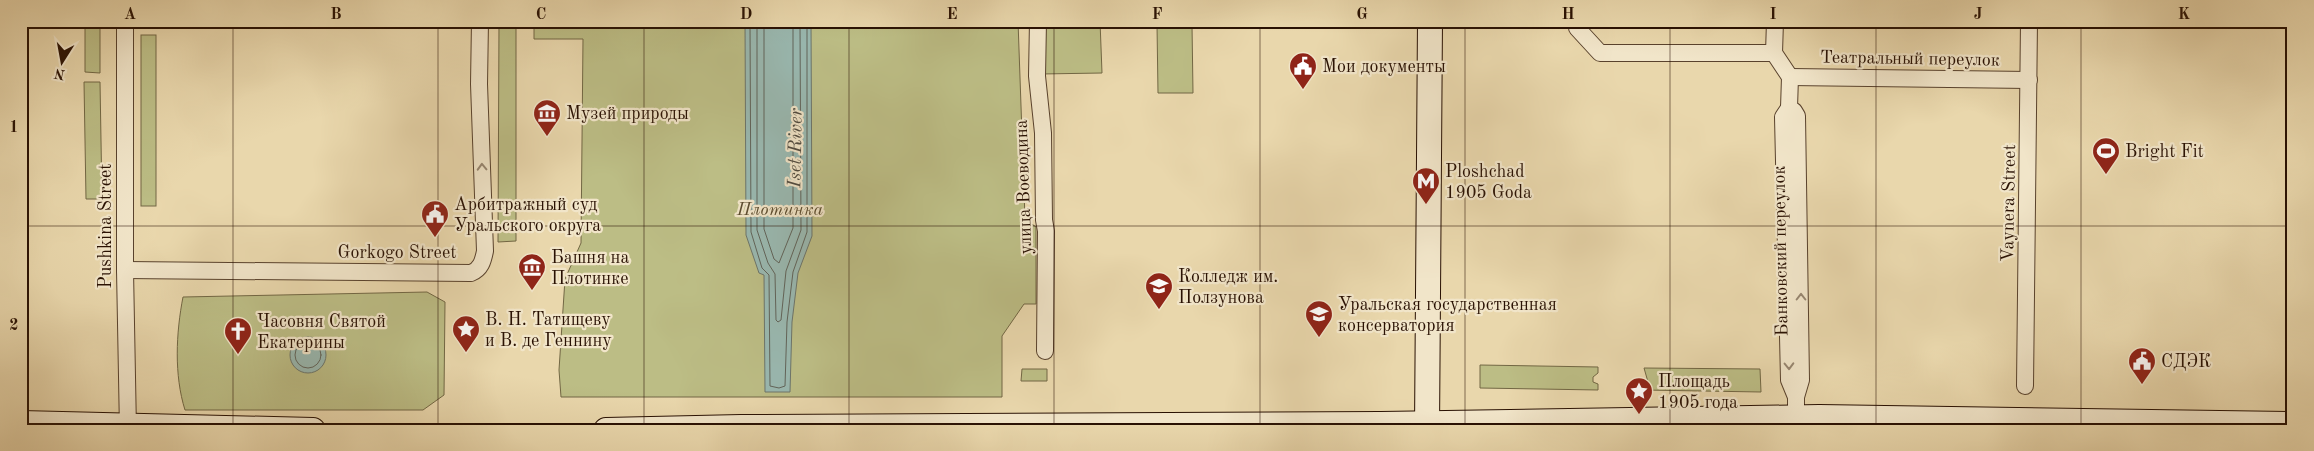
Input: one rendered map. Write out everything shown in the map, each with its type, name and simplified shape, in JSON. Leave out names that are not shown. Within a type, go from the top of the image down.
[{"type":"main road","points":[[1427,426],[1430,21]]},
{"type":"main road","points":[[606,430],[741,427],[1427,426],[1796,415],[2017,424],[2293,424]]},
{"type":"main road","points":[[21,423],[128,428],[312,430]]},
{"type":"street","name":"Pushkina Street","points":[[125,21],[125,270],[128,428]]},
{"type":"street","name":"Gorkogo Street","points":[[125,270],[471,273],[477,270],[484,251],[479,84],[480,21]]},
{"type":"street","name":"улица Воеводина","points":[[1038,21],[1037,76],[1043,133],[1044,220],[1046,231],[1045,351]]},
{"type":"street","name":"Vaynera Street","points":[[2025,386],[2030,21]]},
{"type":"street","points":[[1775,23],[1774,53],[1790,76]]},
{"type":"street","points":[[1577,28],[1600,53],[1774,53]]},
{"type":"street","name":"Театральный переулок","points":[[1790,76],[2029,80]]},
{"type":"street","name":"Банковский переулок","points":[[1790,76],[1789,108],[1797,116],[1801,380],[1796,415]]},
{"type":"green space","points":[[85,21],[100,21],[100,73],[85,72]]},
{"type":"green space","points":[[499,21],[516,21],[516,241],[498,242]]},
{"type":"green space","name":"Плотинка","points":[[534,21],[1018,21],[1025,219],[1036,227],[1036,304],[1024,304],[1002,336],[1002,397],[561,397],[559,370],[565,279],[581,243],[583,39],[534,39]]},
{"type":"green space","points":[[1043,21],[1100,21],[1102,73],[1041,74]]},
{"type":"green space","points":[[1157,25],[1192,25],[1193,93],[1158,93]]},
{"type":"green space","points":[[141,35],[156,35],[156,206],[141,206]]},
{"type":"green space","points":[[84,82],[100,82],[102,199],[86,199]]},
{"type":"green space","points":[[427,292],[445,302],[444,395],[423,410],[185,410],[179,383],[177,354],[183,297]]},
{"type":"green space","points":[[1480,365],[1598,367],[1598,373],[1593,377],[1593,382],[1598,384],[1598,390],[1480,388]]},
{"type":"green space","points":[[1644,368],[1760,369],[1761,392],[1644,390],[1644,385],[1648,382]]},
{"type":"green space","points":[[1022,369],[1047,369],[1047,381],[1021,381]]},
{"type":"water","name":"Iset River","points":[[745,21],[811,21],[812,236],[798,273],[792,322],[790,392],[765,392],[764,275],[759,273],[746,235]]},
{"type":"water","points":[[308,337],[315,338],[321,342],[325,348],[325,362],[321,368],[315,372],[308,373],[301,372],[295,368],[291,362],[290,355],[291,348],[295,342],[301,338]]},
{"type":"place","name":"Мои документы","points":[[1303,90]]},
{"type":"place","name":"Музей природы","points":[[547,137]]},
{"type":"place","name":"Bright Fit","points":[[2106,175]]},
{"type":"place","name":"Ploshchad 1905 Goda","points":[[1426,205]]},
{"type":"place","name":"Арбитражный суд Уральского округа","points":[[435,238]]},
{"type":"place","name":"Башня на Плотинке","points":[[532,291]]},
{"type":"place","name":"Колледж им. Ползунова","points":[[1159,310]]},
{"type":"place","name":"Уральская государственная консерватория","points":[[1319,338]]},
{"type":"place","name":"В. Н. Татищеву и В. де Геннину","points":[[466,353]]},
{"type":"place","name":"Часовня Святой Екатерины","points":[[238,355]]},
{"type":"place","name":"СДЭК","points":[[2142,385]]},
{"type":"place","name":"Площадь 1905 года","points":[[1639,415]]}]
